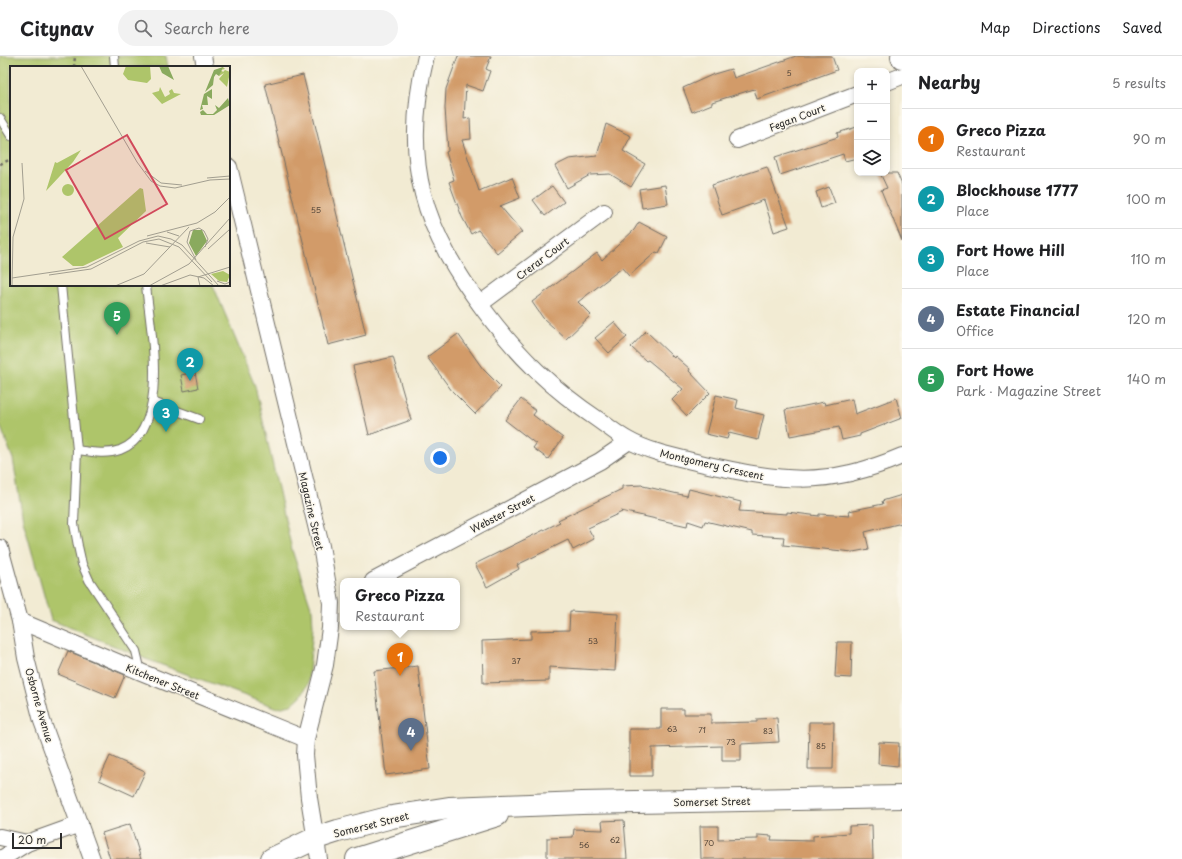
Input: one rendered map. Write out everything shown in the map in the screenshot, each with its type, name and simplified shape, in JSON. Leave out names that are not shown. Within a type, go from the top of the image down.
[{"type":"main road","name":"Somerset Street","points":[[272,859],[316,838],[392,817],[442,809],[598,803],[902,798]]},
{"type":"main road","name":"Somerset Street","points":[[357,859],[523,807]]},
{"type":"street","points":[[203,56],[205,66]]},
{"type":"street","name":"Montgomery Crescent","points":[[426,56],[420,84],[415,140],[423,195],[440,242],[456,271],[503,336],[552,387],[629,441],[671,456],[741,473],[800,480],[834,477],[854,473],[902,456]]},
{"type":"street","points":[[890,81],[902,76]]},
{"type":"street","name":"Fegan Court","points":[[737,140],[854,95]]},
{"type":"street","name":"Magazine Street","points":[[230,171],[321,546],[337,600],[325,665],[306,739],[305,756],[308,798],[320,859]]},
{"type":"street","name":"Crerar Court","points":[[480,304],[604,212]]},
{"type":"street","name":"Webster Street","points":[[379,578],[600,461],[629,441]]},
{"type":"street","name":"Osborne Avenue","points":[[0,548],[20,621],[26,658],[42,721],[92,859]]},
{"type":"street","name":"Kitchener Street","points":[[20,621],[306,739]]},
{"type":"street","points":[[1,859],[27,843],[80,824]]},
{"type":"street","points":[[0,837],[27,843]]},
{"type":"lane","points":[[114,56],[115,66]]},
{"type":"lane","points":[[0,118],[10,134]]},
{"type":"lane","points":[[61,286],[77,450],[74,524],[82,564],[89,580],[103,604],[136,651],[141,672]]},
{"type":"lane","points":[[77,450],[101,453],[119,450],[138,438],[150,416],[153,402],[154,372],[146,286]]},
{"type":"lane","points":[[153,402],[199,419]]},
{"type":"path","points":[[74,66],[75,56]]},
{"type":"path","points":[[0,164],[10,159]]},
{"type":"green space","points":[[0,56],[166,56],[168,66],[10,66],[10,286],[213,286],[255,386],[292,550],[312,610],[313,627],[308,684],[301,696],[291,705],[278,708],[146,659],[51,620],[23,520],[13,459],[0,425]]},
{"type":"building","points":[[458,56],[491,56],[486,69],[490,71],[483,91],[466,85],[464,119],[470,118],[471,139],[462,140],[479,191],[512,177],[520,198],[500,206],[522,232],[497,253],[478,230],[471,234],[462,217],[449,182],[454,180],[446,152],[448,151],[445,108],[446,89]]},
{"type":"building","points":[[796,56],[832,56],[837,70],[757,99],[754,89],[712,102],[712,104],[692,112],[683,88],[714,74],[731,69],[734,78]]},
{"type":"building","points":[[303,75],[366,335],[328,345],[265,84]]},
{"type":"building","points":[[606,124],[631,136],[623,151],[645,164],[631,187],[610,174],[590,175],[567,188],[555,166],[569,159],[597,156]]},
{"type":"building","points":[[854,128],[854,159],[845,161],[843,154],[780,175],[775,157],[838,137],[837,133]]},
{"type":"building","points":[[767,167],[789,227],[774,232],[764,200],[722,215],[712,185]]},
{"type":"building","points":[[890,173],[897,173],[902,185],[902,241],[881,190],[887,188],[881,176],[890,176]]},
{"type":"building","points":[[665,185],[668,204],[642,208],[639,189]]},
{"type":"building","points":[[552,186],[564,202],[545,216],[533,200]]},
{"type":"building","points":[[829,187],[835,203],[821,208],[816,192]]},
{"type":"building","points":[[639,222],[667,237],[659,253],[656,252],[629,276],[622,268],[578,302],[591,315],[566,339],[543,318],[532,302],[597,253],[602,260],[634,230]]},
{"type":"building","points":[[614,322],[627,337],[609,353],[595,338]]},
{"type":"building","points":[[646,331],[674,358],[675,356],[690,369],[689,371],[710,393],[687,416],[672,400],[683,389],[648,360],[646,361],[631,347]]},
{"type":"building","points":[[458,334],[483,369],[501,387],[475,414],[452,391],[427,357]]},
{"type":"building","points":[[393,357],[411,420],[369,435],[353,366]]},
{"type":"building","points":[[195,372],[198,388],[184,391],[181,375]]},
{"type":"building","points":[[716,395],[738,400],[736,408],[764,415],[758,440],[729,433],[727,439],[706,434]]},
{"type":"building","points":[[896,398],[902,418],[860,434],[860,436],[842,440],[839,427],[790,436],[785,410],[824,402],[825,405],[852,399],[855,414]]},
{"type":"building","points":[[521,399],[536,411],[533,415],[563,438],[548,459],[533,448],[536,444],[505,420]]},
{"type":"building","points":[[642,485],[687,496],[689,489],[741,502],[739,511],[787,514],[787,512],[819,516],[819,514],[850,516],[849,511],[883,504],[882,501],[902,495],[902,523],[865,532],[869,549],[853,552],[783,545],[784,537],[752,535],[752,532],[705,521],[703,526],[688,521],[687,526],[621,511],[622,512],[588,528],[594,539],[573,550],[568,540],[517,565],[519,569],[487,587],[475,564],[560,522],[558,520],[622,489],[622,486]]},
{"type":"building","points":[[570,611],[618,614],[615,671],[549,667],[549,681],[483,683],[482,641],[531,639],[531,631],[569,630]]},
{"type":"building","points":[[837,642],[852,642],[851,678],[835,677]]},
{"type":"building","points":[[68,651],[125,675],[115,698],[58,674]]},
{"type":"building","points":[[418,666],[430,769],[386,775],[374,671]]},
{"type":"building","points":[[661,709],[684,709],[684,714],[711,714],[711,723],[757,722],[757,719],[777,718],[779,742],[741,744],[741,761],[722,761],[722,746],[652,748],[652,776],[629,776],[629,729],[661,729]]},
{"type":"building","points":[[809,722],[834,722],[833,769],[808,769]]},
{"type":"building","points":[[879,742],[899,743],[898,766],[878,764]]},
{"type":"building","points":[[110,756],[145,772],[134,796],[99,780]]},
{"type":"building","points":[[624,820],[627,859],[547,859],[547,838],[573,837],[574,829],[603,830],[602,821]]},
{"type":"building","points":[[130,824],[141,859],[110,859],[102,833]]},
{"type":"building","points":[[872,825],[873,859],[701,859],[700,826],[718,826],[718,840],[758,839],[758,835],[772,836],[771,840],[813,841],[813,836],[849,833],[849,826]]},
{"type":"place","name":"Fort Howe","points":[[117,335]]},
{"type":"place","name":"Blockhouse 1777","points":[[190,381]]},
{"type":"place","name":"Fort Howe Hill","points":[[166,432]]},
{"type":"place","name":"Greco Pizza","points":[[400,676]]},
{"type":"place","name":"Estate Financial","points":[[411,751]]}]
